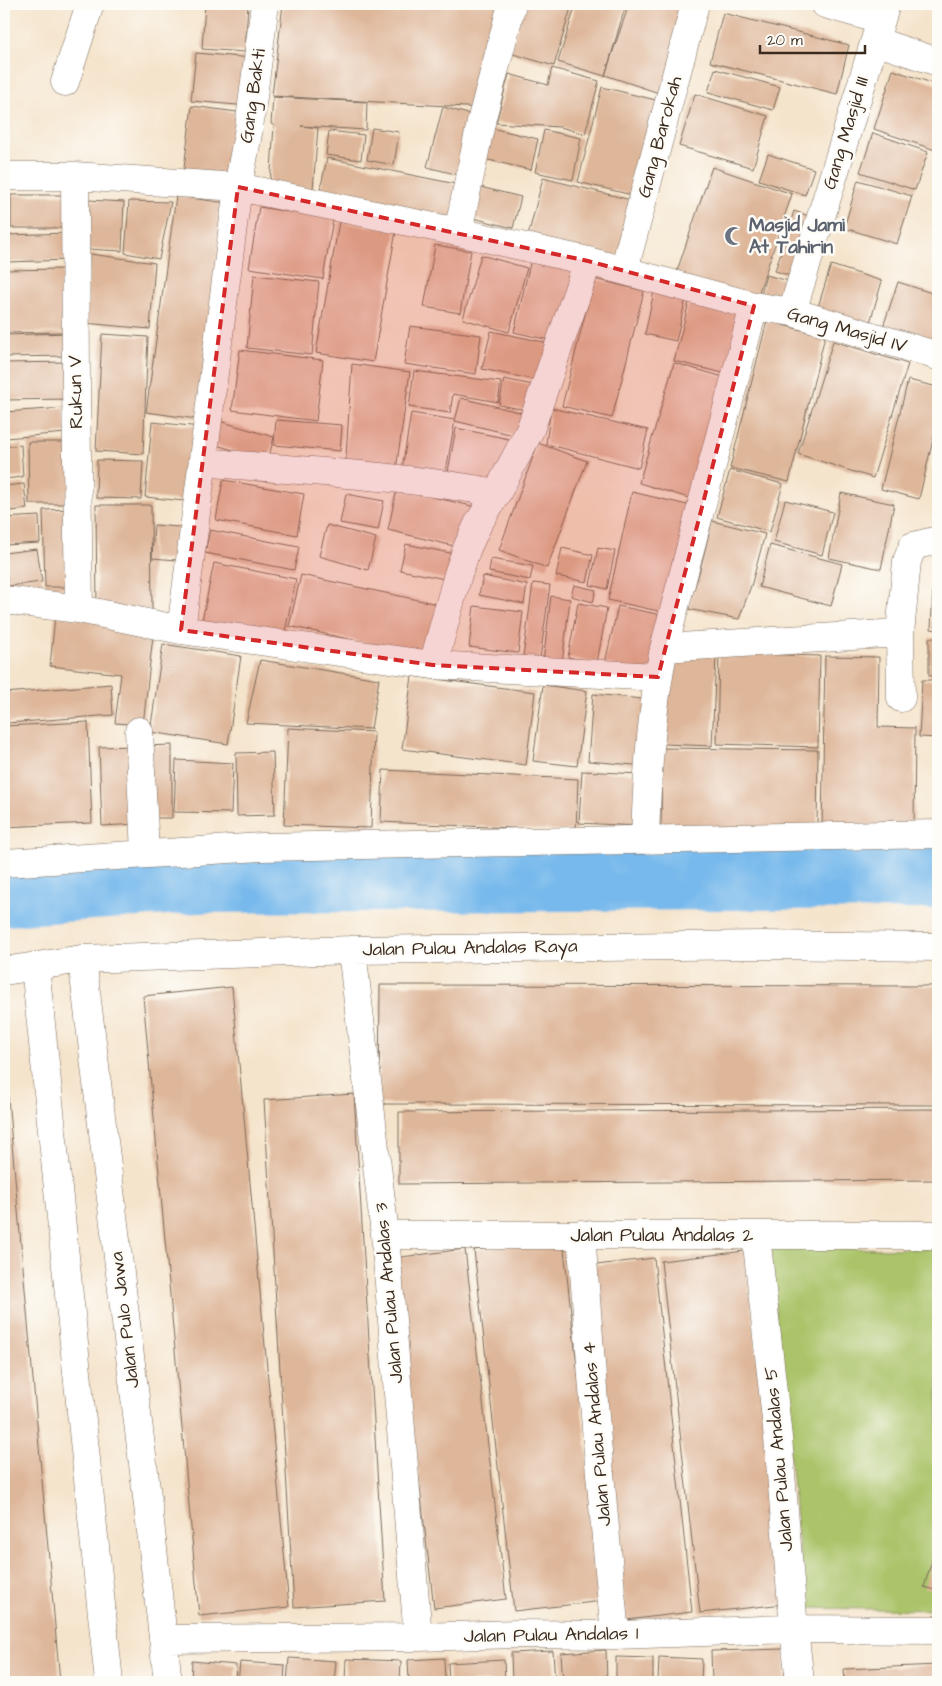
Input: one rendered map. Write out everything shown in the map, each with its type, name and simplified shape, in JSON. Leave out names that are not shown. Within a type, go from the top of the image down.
[{"type":"street","points":[[65,82],[90,4]]},
{"type":"street","name":"Gang Bakti","points":[[181,630],[238,187],[249,128],[265,4]]},
{"type":"street","points":[[458,232],[482,118],[512,4]]},
{"type":"street","name":"Gang Barokah","points":[[624,270],[696,4]]},
{"type":"street","points":[[825,4],[881,22],[938,62]]},
{"type":"street","name":"Gang Masjid III","points":[[792,312],[881,22]]},
{"type":"street","name":"Gang Masjid IV","points":[[4,176],[75,176],[238,187],[458,232],[624,270],[754,306],[792,312],[938,356]]},
{"type":"street","name":"Rukun V","points":[[75,176],[79,609]]},
{"type":"street","points":[[433,665],[467,548],[478,524],[497,493],[530,430],[588,262]]},
{"type":"street","points":[[645,840],[647,770],[658,677],[754,306]]},
{"type":"street","points":[[203,462],[407,479],[450,484],[497,493]]},
{"type":"street","points":[[900,698],[900,634],[906,561],[913,546],[938,540]]},
{"type":"street","points":[[4,600],[79,609],[181,630],[433,665],[658,677]]},
{"type":"street","points":[[664,648],[900,634]]},
{"type":"street","points":[[139,731],[145,853]]},
{"type":"street","points":[[4,863],[262,847],[938,834]]},
{"type":"street","name":"Jalan Pulau Andalas Raya","points":[[4,971],[82,959],[352,950],[761,945],[938,947]]},
{"type":"street","name":"Jalan Pulau Andalas 3","points":[[352,950],[385,1235],[418,1637]]},
{"type":"street","name":"Jalan Pulo Jawa","points":[[82,959],[168,1682]]},
{"type":"street","points":[[35,966],[109,1682]]},
{"type":"street","name":"Jalan Pulau Andalas 4","points":[[581,1234],[596,1441],[615,1635]]},
{"type":"street","name":"Jalan Pulau Andalas 2","points":[[385,1235],[938,1235]]},
{"type":"street","name":"Jalan Pulau Andalas 5","points":[[756,1236],[778,1438],[800,1682]]},
{"type":"street","name":"Jalan Pulau Andalas 1","points":[[164,1639],[418,1637],[517,1634],[615,1635],[794,1629],[938,1630]]},
{"type":"highlighted area","points":[[238,187],[588,261],[754,306],[658,677],[433,665],[181,630]]},
{"type":"green space","points":[[769,1248],[938,1249],[938,1610],[805,1608]]},
{"type":"building","points":[[205,4],[248,4],[245,52],[202,49]]},
{"type":"building","points":[[283,4],[508,4],[483,108],[272,96]]},
{"type":"building","points":[[524,4],[572,4],[554,66],[510,53]]},
{"type":"building","points":[[576,4],[626,4],[605,76],[558,62]]},
{"type":"building","points":[[629,4],[692,4],[662,94],[605,75]]},
{"type":"building","points":[[723,13],[849,45],[837,94],[710,62]]},
{"type":"building","points":[[196,53],[252,58],[248,106],[191,101]]},
{"type":"building","points":[[552,68],[599,81],[585,134],[560,127],[496,123],[509,74],[548,85]]},
{"type":"building","points":[[715,69],[780,87],[773,110],[708,92]]},
{"type":"building","points":[[893,70],[938,85],[938,151],[874,129]]},
{"type":"building","points":[[602,87],[664,102],[640,197],[578,182]]},
{"type":"building","points":[[695,94],[768,116],[753,168],[679,146]]},
{"type":"building","points":[[273,97],[367,102],[366,130],[301,126],[318,128],[313,189],[270,186],[274,125],[271,124]]},
{"type":"building","points":[[192,106],[245,113],[236,183],[183,176]]},
{"type":"building","points":[[443,107],[479,117],[463,176],[427,167]]},
{"type":"building","points":[[487,127],[538,139],[531,170],[480,158]]},
{"type":"building","points":[[372,128],[399,132],[394,165],[367,160]]},
{"type":"building","points":[[544,130],[581,138],[573,180],[535,172]]},
{"type":"building","points":[[329,131],[364,135],[361,160],[326,155]]},
{"type":"building","points":[[873,133],[928,152],[915,190],[860,172]]},
{"type":"building","points":[[768,154],[814,169],[805,195],[759,180]]},
{"type":"building","points":[[327,158],[466,186],[458,227],[318,199]]},
{"type":"building","name":"Masjid Jami At Tahirin","points":[[712,167],[792,194],[755,304],[675,277]]},
{"type":"building","points":[[543,178],[639,202],[624,264],[527,240]]},
{"type":"building","points":[[858,180],[912,196],[897,244],[844,228]]},
{"type":"building","points":[[472,185],[521,197],[513,228],[465,216]]},
{"type":"building","points":[[11,195],[69,195],[69,228],[11,228]]},
{"type":"building","points":[[176,196],[234,204],[204,420],[146,412]]},
{"type":"building","points":[[88,200],[124,202],[122,251],[86,249]]},
{"type":"building","points":[[129,201],[171,202],[159,259],[125,253]]},
{"type":"building","points":[[259,207],[333,219],[323,279],[249,268]]},
{"type":"building","points":[[794,211],[818,219],[798,278],[775,271]]},
{"type":"building","points":[[339,222],[396,231],[373,362],[316,353]]},
{"type":"building","points":[[68,233],[69,260],[8,262],[7,235]]},
{"type":"building","points":[[435,245],[471,251],[460,313],[424,307]]},
{"type":"building","points":[[90,254],[155,263],[150,329],[84,323]]},
{"type":"building","points":[[481,255],[527,268],[509,332],[463,319]]},
{"type":"building","points":[[531,259],[575,270],[558,342],[514,332]]},
{"type":"building","points":[[831,265],[882,281],[869,326],[817,310]]},
{"type":"building","points":[[63,269],[64,332],[4,333],[4,270]]},
{"type":"building","points":[[254,275],[319,282],[312,355],[247,348]]},
{"type":"building","points":[[766,275],[797,283],[792,303],[761,295]]},
{"type":"building","points":[[594,279],[644,291],[612,418],[562,406]]},
{"type":"building","points":[[898,282],[938,295],[938,352],[881,333]]},
{"type":"building","points":[[654,291],[686,298],[676,341],[645,334]]},
{"type":"building","points":[[689,302],[750,317],[735,376],[674,361]]},
{"type":"building","points":[[767,321],[825,336],[789,482],[730,468]]},
{"type":"building","points":[[410,326],[481,335],[476,374],[404,364]]},
{"type":"building","points":[[491,331],[549,343],[540,381],[482,369]]},
{"type":"building","points":[[69,333],[69,356],[4,357],[4,335]]},
{"type":"building","points":[[102,334],[148,337],[143,454],[96,451]]},
{"type":"building","points":[[833,341],[908,364],[873,478],[798,454]]},
{"type":"building","points":[[240,350],[323,360],[316,421],[232,410]]},
{"type":"building","points":[[70,362],[71,399],[4,400],[4,363]]},
{"type":"building","points":[[674,363],[734,380],[699,501],[639,483]]},
{"type":"building","points":[[352,364],[410,372],[395,477],[345,471]]},
{"type":"building","points":[[414,371],[501,382],[498,402],[453,394],[450,413],[409,407]]},
{"type":"building","points":[[504,379],[538,386],[533,411],[499,405]]},
{"type":"building","points":[[908,380],[938,387],[938,418],[919,499],[881,489]]},
{"type":"building","points":[[461,398],[527,414],[522,437],[455,421]]},
{"type":"building","points":[[64,408],[66,433],[6,438],[4,412]]},
{"type":"building","points":[[551,408],[648,430],[639,468],[546,444]]},
{"type":"building","points":[[411,413],[455,420],[445,477],[402,470]]},
{"type":"building","points":[[216,420],[274,437],[268,460],[209,443]]},
{"type":"building","points":[[276,420],[342,425],[340,451],[274,445]]},
{"type":"building","points":[[152,422],[201,427],[194,502],[145,497]]},
{"type":"building","points":[[456,428],[509,439],[499,487],[447,477]]},
{"type":"building","points":[[28,442],[72,442],[72,504],[29,504]]},
{"type":"building","points":[[538,443],[587,461],[547,568],[499,550]]},
{"type":"building","points":[[21,445],[23,477],[4,479],[4,447]]},
{"type":"building","points":[[97,460],[143,461],[141,499],[96,498]]},
{"type":"building","points":[[730,470],[783,484],[770,532],[717,517]]},
{"type":"building","points":[[223,480],[304,494],[297,535],[216,520]]},
{"type":"building","points":[[24,484],[27,509],[4,512],[4,486]]},
{"type":"building","points":[[397,489],[472,506],[462,548],[388,530]]},
{"type":"building","points":[[632,492],[696,507],[672,614],[608,600]]},
{"type":"building","points":[[841,493],[894,504],[881,569],[829,558]]},
{"type":"building","points":[[346,494],[384,501],[378,530],[340,523]]},
{"type":"building","points":[[785,500],[833,512],[822,555],[774,542]]},
{"type":"building","points":[[96,505],[151,505],[152,610],[97,611]]},
{"type":"building","points":[[75,509],[77,587],[45,587],[43,510]]},
{"type":"building","points":[[39,516],[40,543],[4,545],[4,518]]},
{"type":"building","points":[[712,521],[765,534],[752,583],[739,619],[688,609]]},
{"type":"building","points":[[154,525],[191,528],[189,561],[152,558]]},
{"type":"building","points":[[327,525],[376,538],[368,570],[319,556]]},
{"type":"building","points":[[210,530],[299,547],[294,570],[205,553]]},
{"type":"building","points":[[406,544],[455,554],[450,580],[400,570]]},
{"type":"building","points":[[770,545],[842,564],[831,606],[759,587]]},
{"type":"building","points":[[562,548],[593,555],[587,582],[556,576]]},
{"type":"building","points":[[598,548],[615,551],[607,589],[590,585]]},
{"type":"building","points":[[37,549],[42,582],[8,586],[4,553]]},
{"type":"building","points":[[491,559],[533,566],[530,580],[489,572]]},
{"type":"building","points":[[214,563],[296,579],[283,641],[201,625]]},
{"type":"building","points":[[934,567],[938,567],[938,630],[931,629]]},
{"type":"building","points":[[301,575],[442,605],[430,657],[289,626]]},
{"type":"building","points":[[483,576],[527,585],[524,604],[479,595]]},
{"type":"building","points":[[533,583],[550,585],[539,666],[522,665]]},
{"type":"building","points":[[574,585],[596,590],[593,602],[571,596]]},
{"type":"building","points":[[551,596],[570,599],[562,664],[543,662]]},
{"type":"building","points":[[578,603],[607,608],[597,663],[568,657]]},
{"type":"building","points":[[474,606],[523,612],[518,653],[469,647]]},
{"type":"building","points":[[618,606],[667,616],[654,674],[605,663]]},
{"type":"building","points":[[4,609],[7,609],[5,665],[4,665]]},
{"type":"building","points":[[55,616],[154,627],[143,725],[115,723],[121,674],[50,666]]},
{"type":"building","points":[[929,638],[938,638],[938,675],[929,676]]},
{"type":"building","points":[[163,644],[241,656],[228,744],[150,732]]},
{"type":"building","points":[[719,653],[820,656],[818,747],[717,744]]},
{"type":"building","points":[[668,654],[716,655],[712,746],[664,744]]},
{"type":"building","points":[[825,656],[879,657],[878,727],[915,728],[914,828],[822,827]]},
{"type":"building","points":[[260,660],[379,679],[371,729],[246,723]]},
{"type":"building","points":[[412,676],[535,692],[526,765],[402,749]]},
{"type":"building","points":[[922,680],[938,680],[938,738],[919,737]]},
{"type":"building","points":[[111,684],[113,715],[7,723],[5,693]]},
{"type":"building","points":[[543,685],[587,691],[577,766],[533,761]]},
{"type":"building","points":[[593,694],[652,700],[646,766],[588,761]]},
{"type":"building","points":[[88,722],[92,823],[4,827],[4,726]]},
{"type":"building","points":[[288,728],[374,732],[371,828],[284,825]]},
{"type":"building","points":[[172,745],[172,818],[145,818],[145,746]]},
{"type":"building","points":[[137,746],[139,824],[102,826],[99,747]]},
{"type":"building","points":[[662,748],[818,750],[817,831],[661,829]]},
{"type":"building","points":[[273,752],[275,815],[237,816],[236,753]]},
{"type":"building","points":[[176,760],[233,763],[231,813],[174,812]]},
{"type":"building","points":[[383,770],[578,779],[576,831],[381,822]]},
{"type":"building","points":[[582,771],[640,774],[637,826],[579,823]]},
{"type":"building","points":[[937,785],[938,820],[935,820]]},
{"type":"building","points":[[380,985],[938,986],[938,1105],[379,1104]]},
{"type":"building","points":[[232,987],[289,1607],[199,1616],[143,996]]},
{"type":"building","points":[[5,1065],[60,1682],[4,1682]]},
{"type":"building","points":[[354,1094],[385,1601],[294,1607],[264,1100]]},
{"type":"building","points":[[938,1109],[938,1180],[399,1184],[399,1112]]},
{"type":"building","points":[[563,1240],[603,1601],[514,1611],[474,1250]]},
{"type":"building","points":[[465,1249],[506,1599],[434,1608],[393,1258]]},
{"type":"building","points":[[745,1251],[784,1604],[700,1613],[661,1261]]},
{"type":"building","points":[[654,1258],[692,1612],[626,1620],[588,1266]]},
{"type":"building","points":[[934,1554],[938,1555],[938,1591],[924,1587]]},
{"type":"building","points":[[784,1649],[785,1682],[712,1682],[711,1651]]},
{"type":"building","points":[[606,1650],[607,1682],[563,1682],[561,1653]]},
{"type":"building","points":[[553,1651],[555,1682],[512,1682],[511,1653]]},
{"type":"building","points":[[616,1657],[653,1658],[653,1682],[616,1682]]},
{"type":"building","points":[[659,1657],[702,1659],[701,1682],[658,1682]]},
{"type":"building","points":[[289,1658],[336,1661],[334,1682],[287,1682]]},
{"type":"building","points":[[444,1658],[445,1682],[409,1682],[408,1660]]},
{"type":"building","points":[[346,1659],[401,1661],[400,1682],[345,1682]]},
{"type":"building","points":[[504,1660],[505,1682],[449,1682],[448,1663]]},
{"type":"building","points":[[192,1661],[236,1665],[235,1682],[191,1682]]},
{"type":"building","points":[[240,1662],[285,1665],[284,1682],[238,1682]]},
{"type":"building","points":[[938,1665],[938,1682],[845,1682],[844,1669]]},
{"type":"waterway","points":[[4,895],[196,882],[938,878]]},
{"type":"place","name":"Masjid Jami At Tahirin","points":[[734,236]]}]
